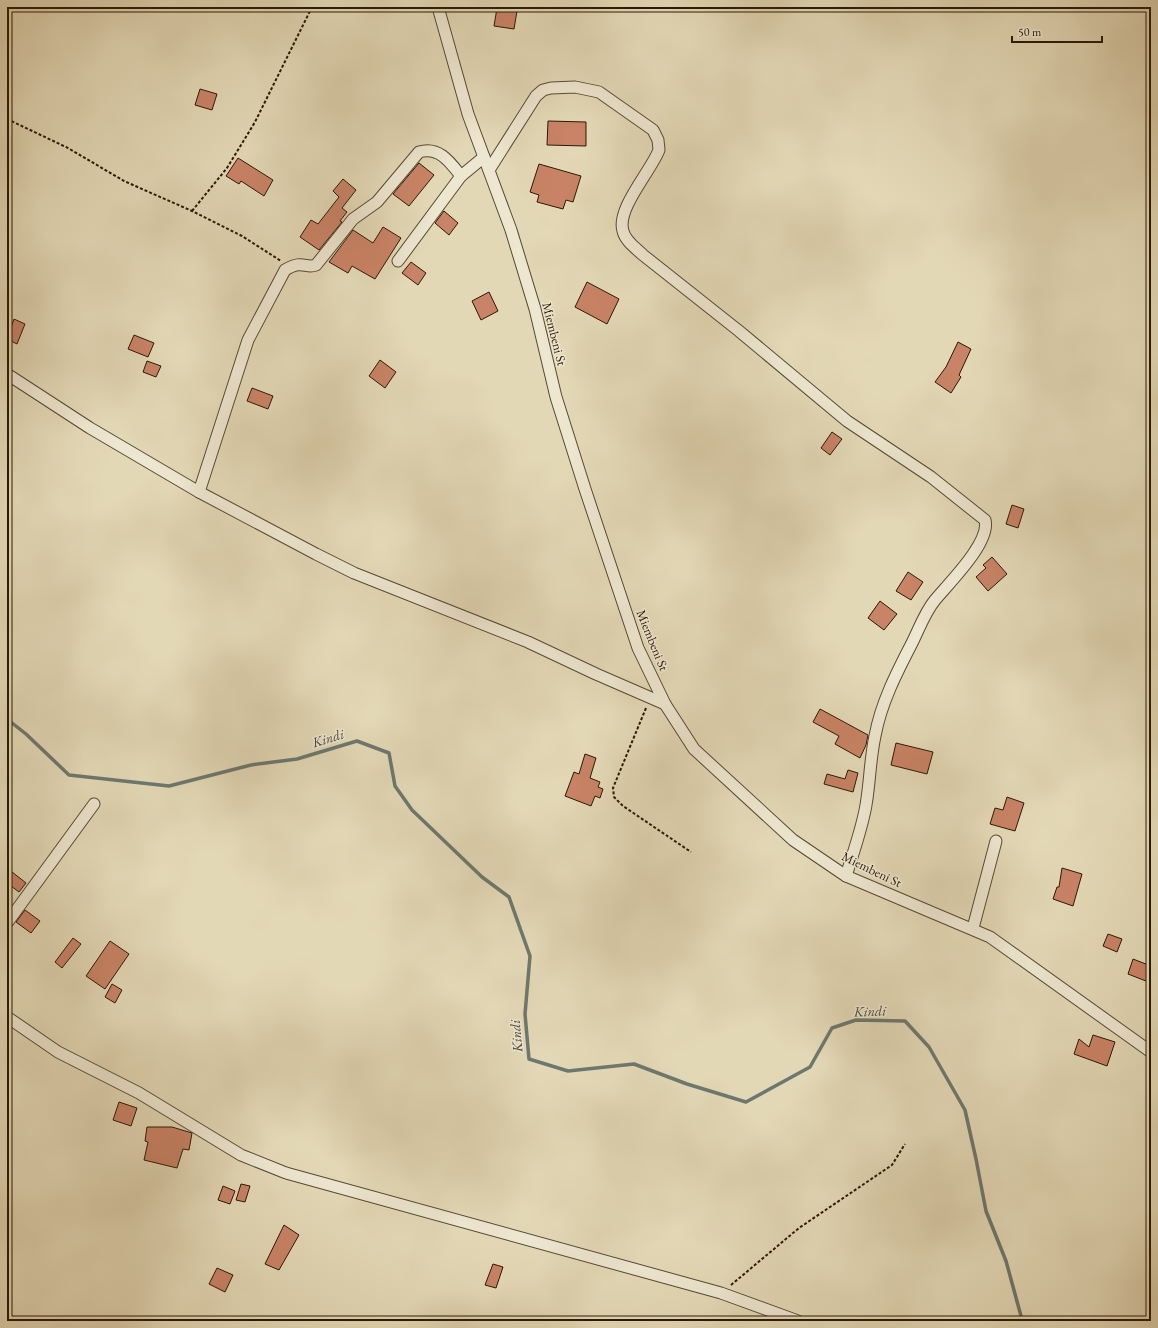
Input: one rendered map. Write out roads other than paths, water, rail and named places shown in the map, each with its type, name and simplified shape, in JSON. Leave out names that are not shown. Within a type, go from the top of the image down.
[{"type":"street","name":"Miembeni St","points":[[438,7],[468,114],[515,244],[535,309],[556,397],[587,496],[638,648],[665,704],[694,749],[793,840],[846,876],[973,928],[990,937],[1019,956],[1151,1052]]},
{"type":"street","points":[[489,170],[536,96],[543,90],[575,87],[599,92],[623,108],[653,130],[658,140],[660,150],[623,216],[623,231],[629,241],[643,255],[739,331],[847,421],[931,477],[985,520],[986,531],[983,538],[932,604],[898,669],[884,703],[875,734],[866,806],[846,876]]},
{"type":"street","points":[[199,492],[248,340],[285,270],[299,264],[311,266],[316,265],[353,219],[377,202],[419,152],[429,150],[441,154],[461,176]]},
{"type":"street","points":[[398,261],[461,176],[484,157]]},
{"type":"street","points":[[7,374],[90,428],[199,492],[354,573],[528,642],[665,704]]},
{"type":"street","points":[[7,923],[94,804]]},
{"type":"street","points":[[973,928],[996,842]]},
{"type":"street","points":[[7,1017],[58,1052],[139,1093],[242,1155],[286,1173],[721,1293],[798,1321]]},
{"type":"waterway","name":"Kindi","points":[[7,719],[26,734],[69,775],[169,786],[251,765],[297,759],[357,741],[389,753],[395,786],[412,810],[482,877],[509,897],[530,956],[525,1014],[529,1059],[568,1071],[634,1064],[687,1084],[746,1102],[810,1067],[832,1028],[856,1020],[905,1021],[929,1047],[965,1110],[986,1211],[1006,1261],[1021,1316],[1025,1321]]}]
